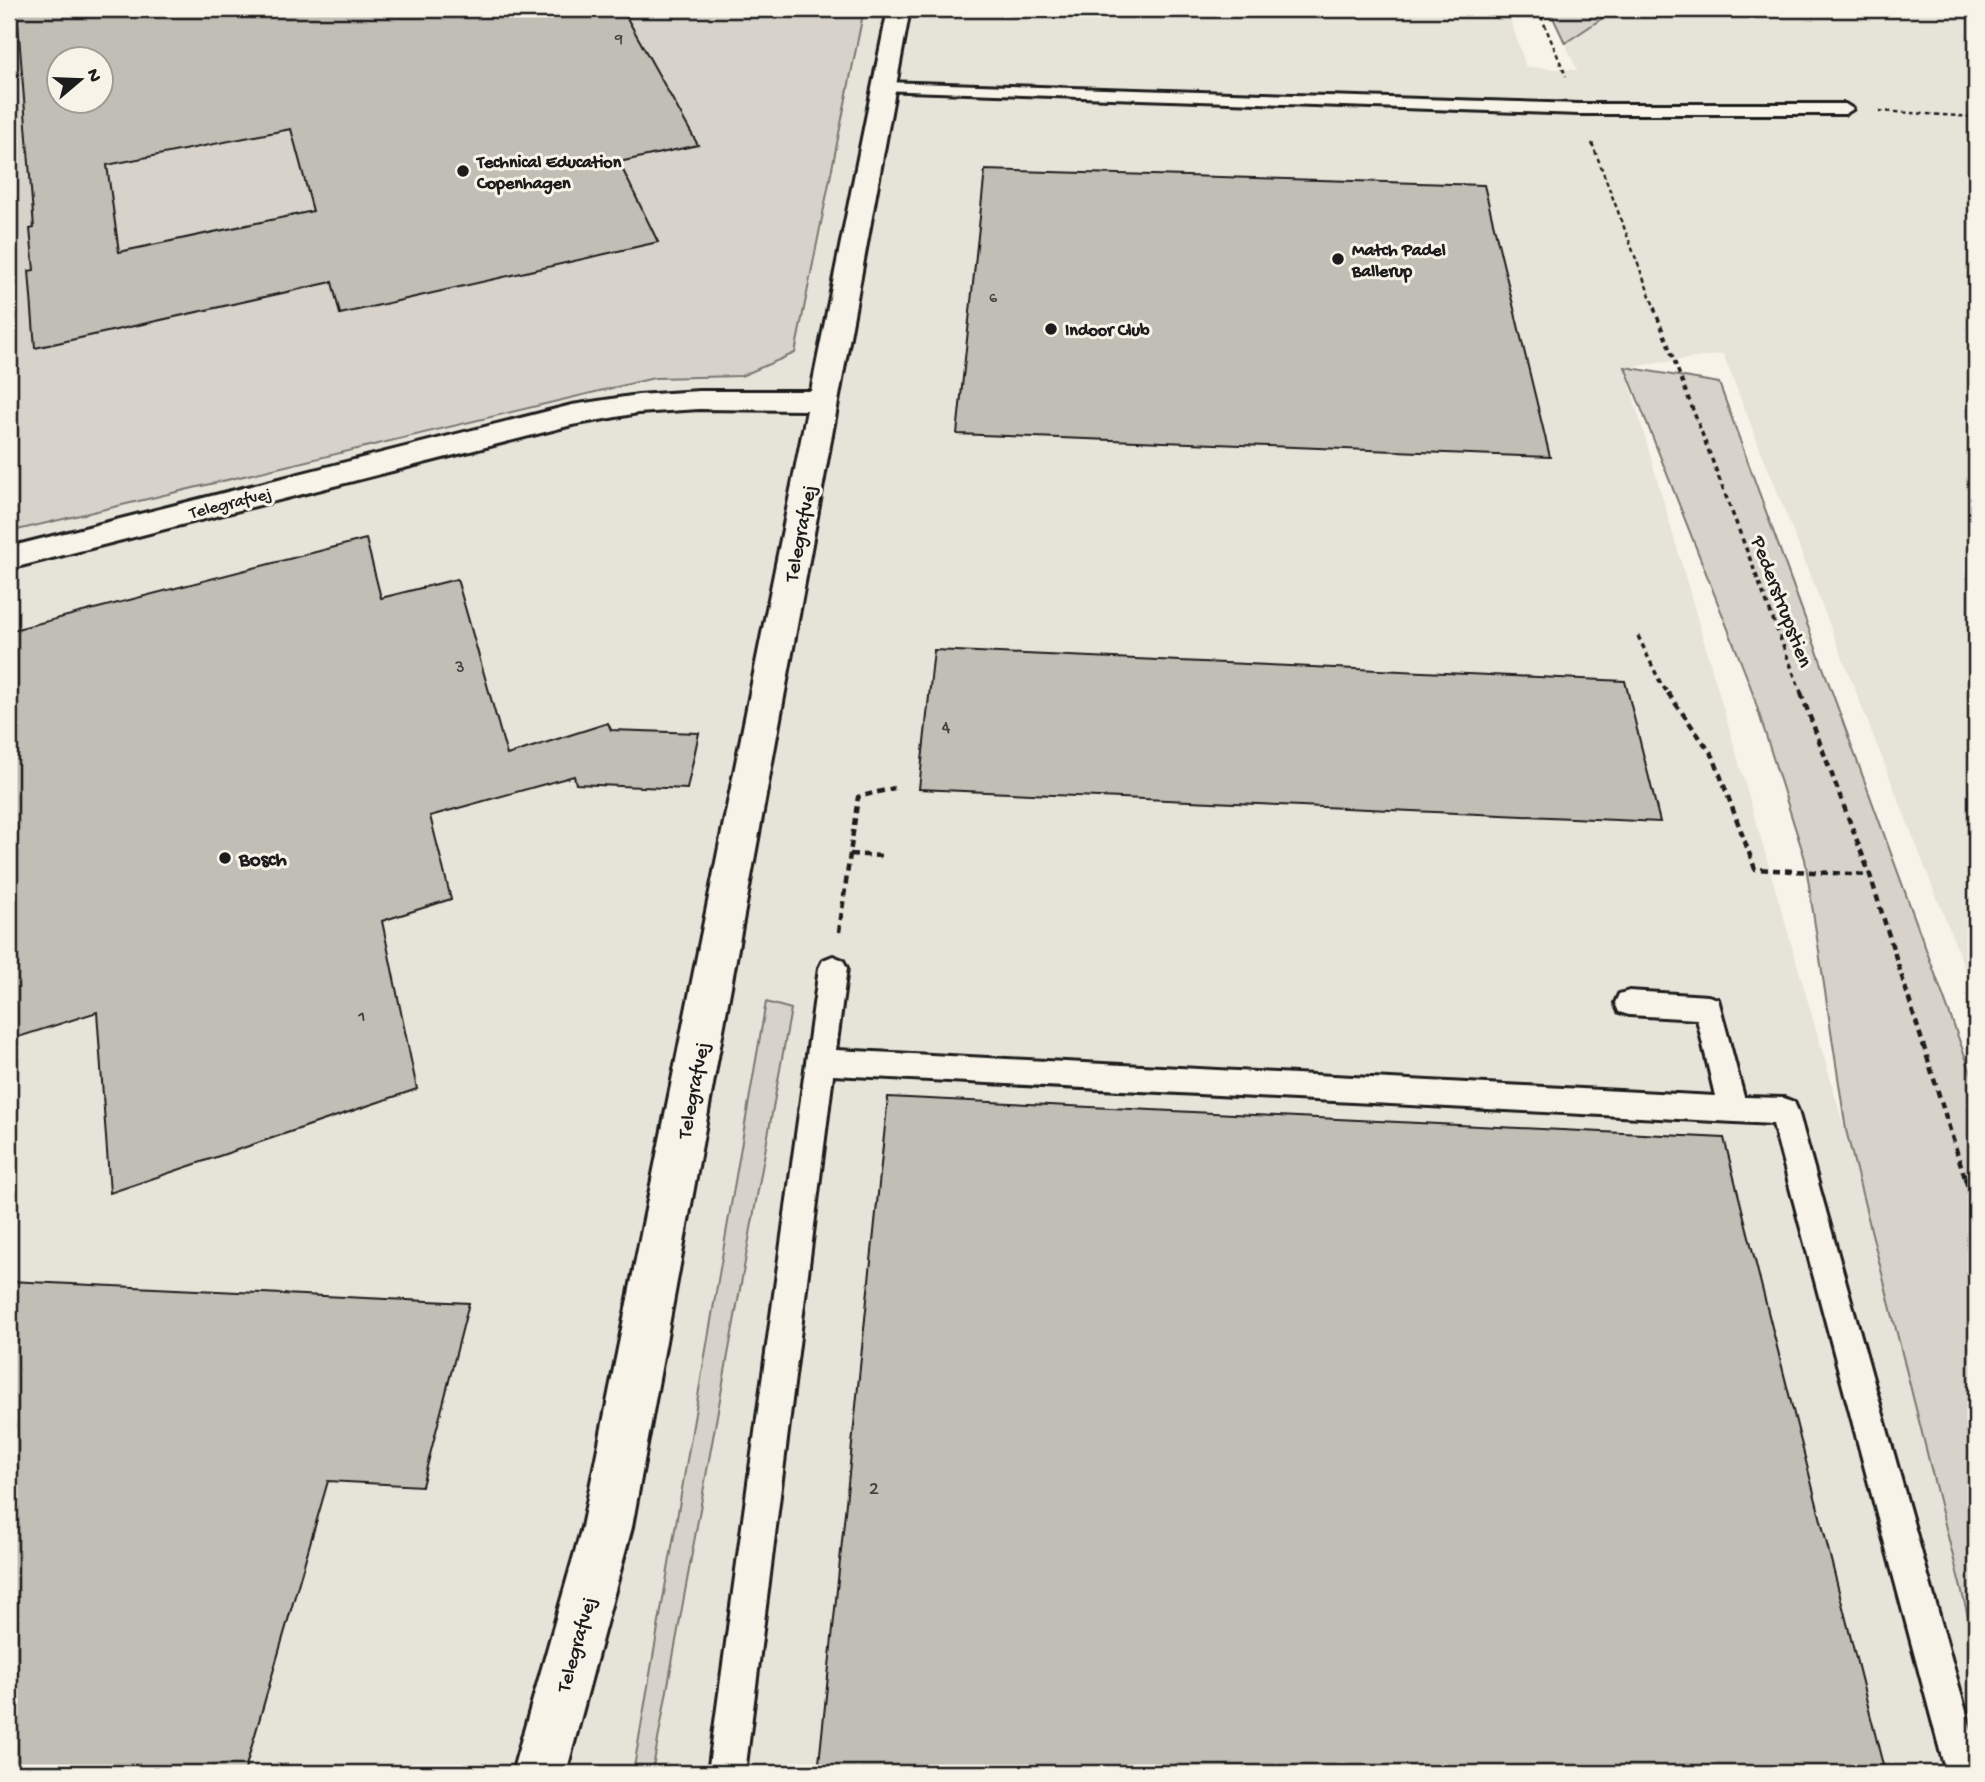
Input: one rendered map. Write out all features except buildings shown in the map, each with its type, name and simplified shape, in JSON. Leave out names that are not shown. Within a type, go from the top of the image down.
[{"type":"street","name":"Telegrafvej","points":[[539,1773],[607,1527],[899,9]]},
{"type":"street","name":"Telegrafvej","points":[[9,558],[572,415],[638,404],[699,400],[824,401]]},
{"type":"lane","points":[[884,87],[1579,109],[1845,109]]},
{"type":"lane","points":[[726,1773],[833,968]]},
{"type":"lane","points":[[1629,1003],[1708,1008],[1733,1110]]},
{"type":"lane","points":[[821,1062],[1784,1111],[1965,1773]]},
{"type":"path","name":"Pederstrupstien","points":[[1538,9],[1579,109],[1870,875],[1976,1213]]},
{"type":"path","points":[[1845,109],[1976,117]]},
{"type":"path","points":[[1638,636],[1660,682],[1713,756],[1755,869],[1870,875]]},
{"type":"path","points":[[833,968],[858,797],[894,788]]},
{"type":"path","points":[[850,853],[881,856]]},
{"type":"shaded area","points":[[9,9],[1507,9],[1526,67],[1577,70],[1565,43],[1616,9],[1976,9],[1976,997],[1723,354],[1625,368],[1845,1130],[1976,1648],[1976,1773],[9,1773]]},
{"type":"shaded area","points":[[9,9],[864,9],[795,353],[741,376],[654,378],[9,532]]},
{"type":"shaded area","points":[[1549,9],[1616,9],[1565,43]]},
{"type":"shaded area","points":[[1625,367],[1719,383],[1976,1086],[1976,1648],[1846,1130],[1805,859],[1750,685]]},
{"type":"shaded area","points":[[766,1002],[791,1009],[652,1773],[633,1773]]},
{"type":"place","name":"Technical Education Copenhagen","points":[[463,171]]},
{"type":"place","name":"Match Padel Ballerup","points":[[1338,259]]},
{"type":"place","name":"Indoor Club","points":[[1051,329]]},
{"type":"place","name":"Bosch","points":[[225,858]]}]
